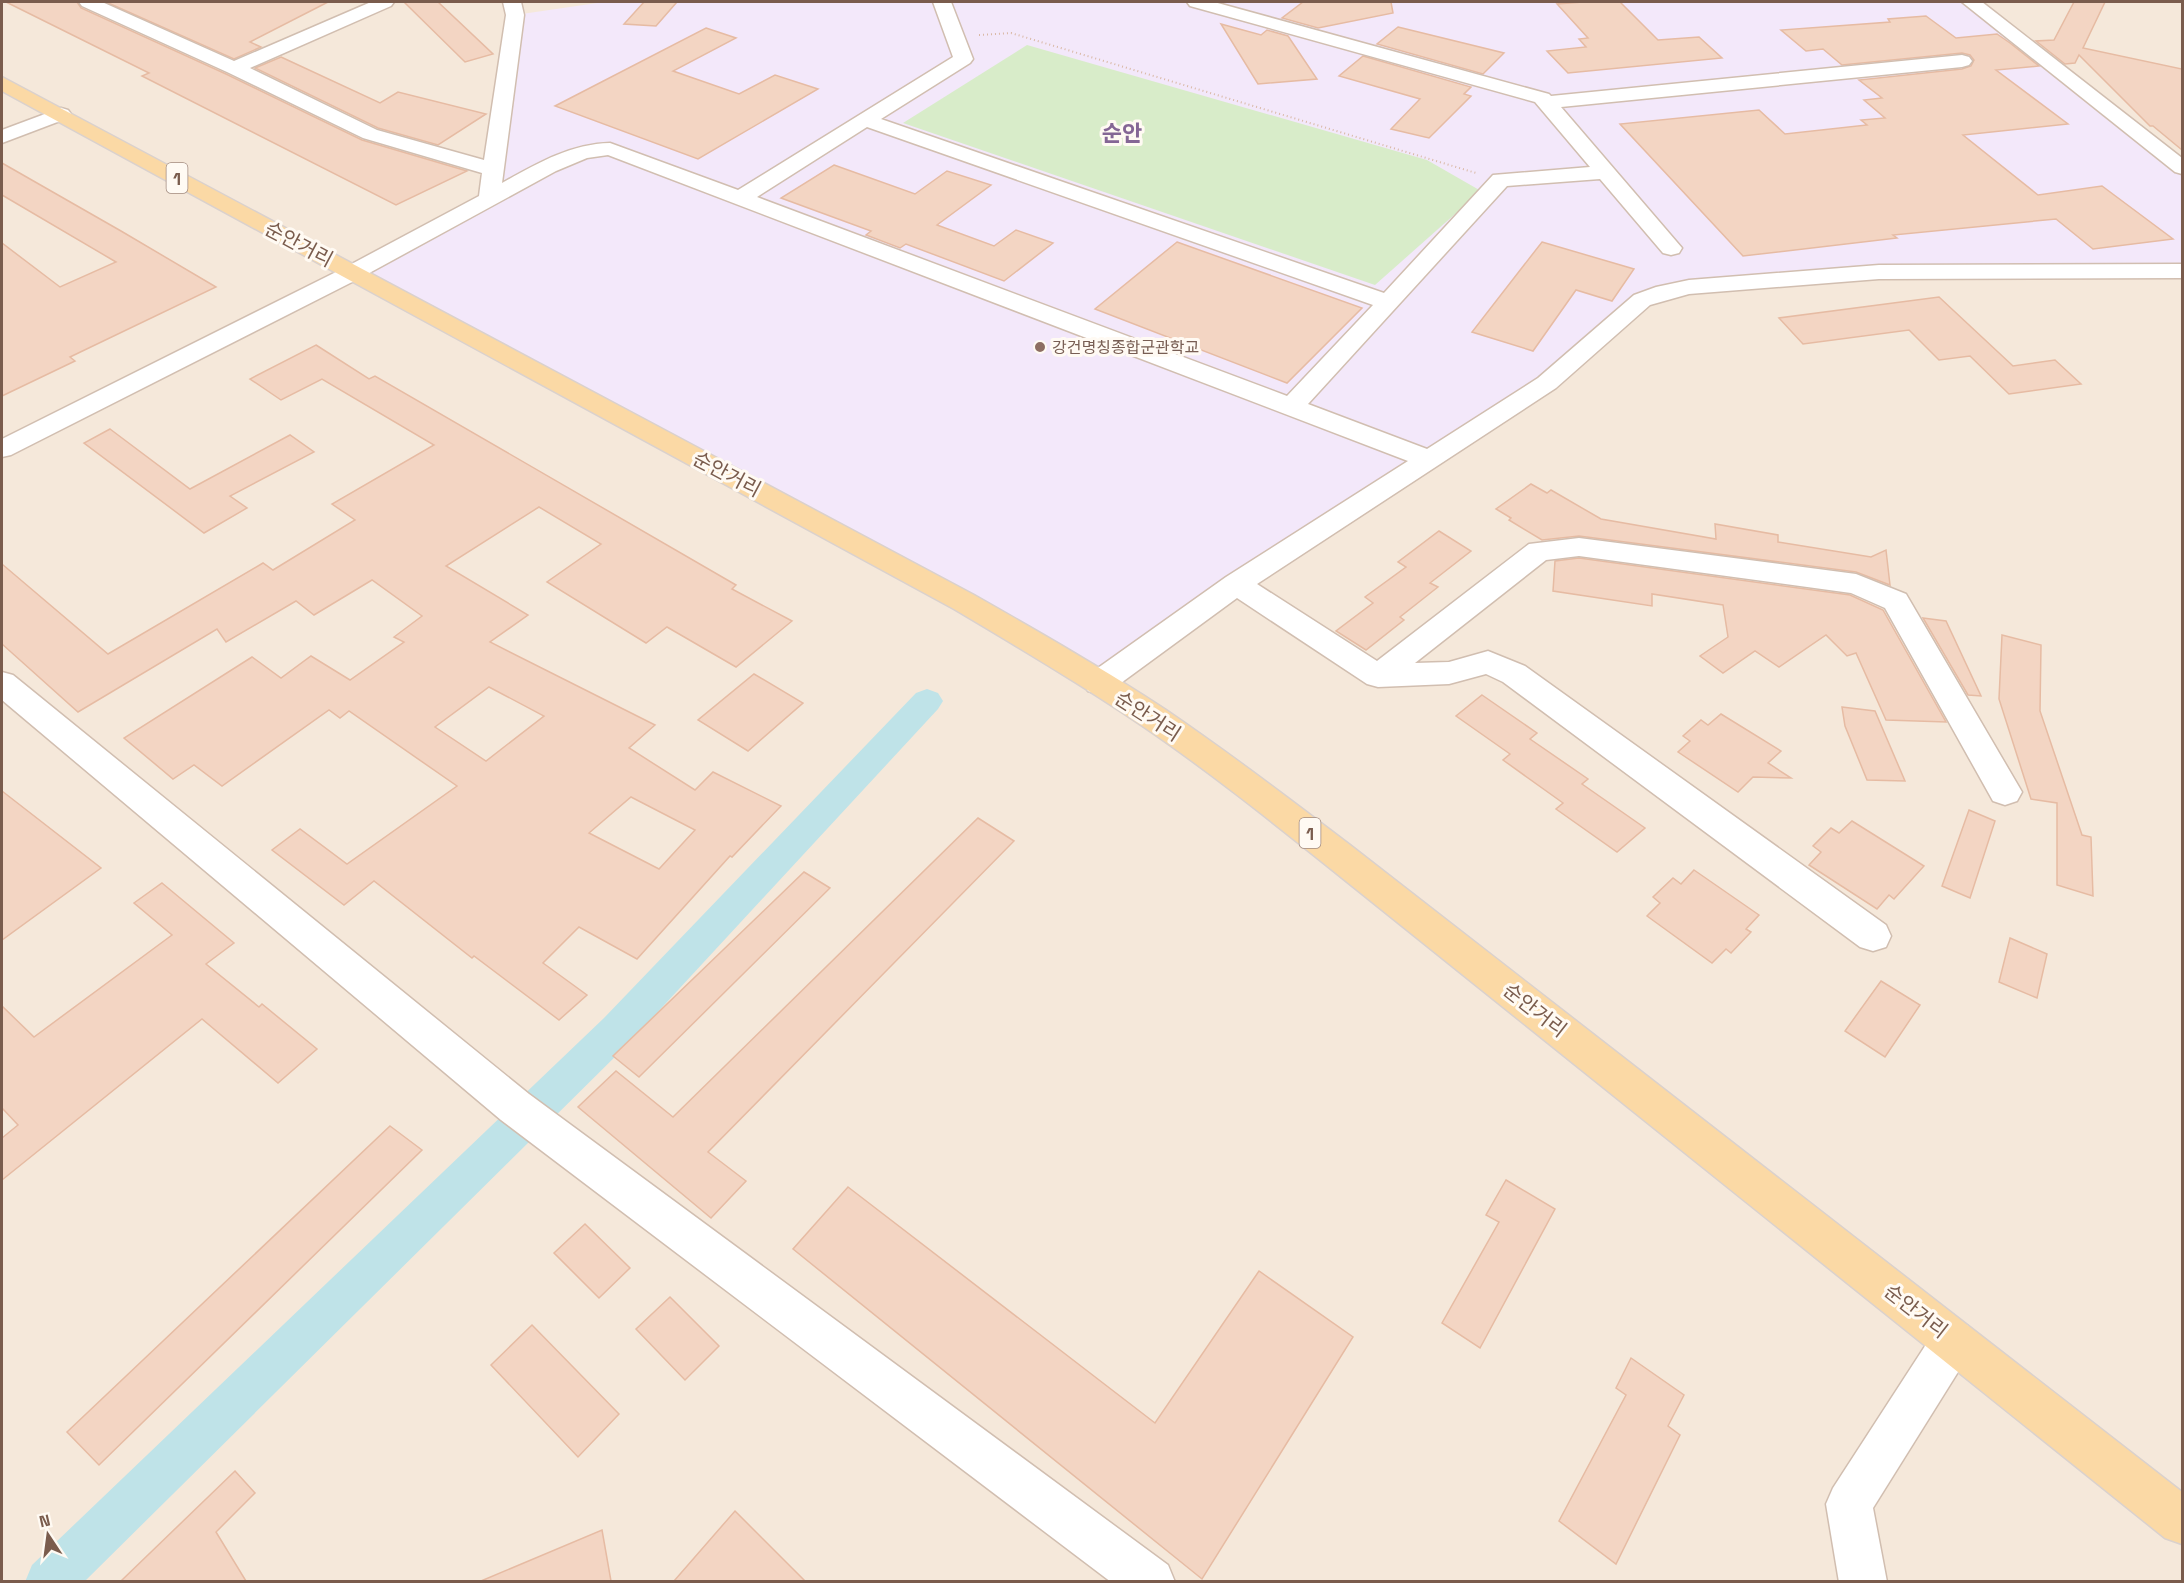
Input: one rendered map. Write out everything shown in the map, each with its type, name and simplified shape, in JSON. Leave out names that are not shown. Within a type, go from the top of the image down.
[{"type":"main road","name":"순안거리","points":[[2,83],[964,602],[1041,646],[1099,683],[1214,760],[1338,855],[2182,1521]]},
{"type":"street","points":[[88,2],[234,68],[370,134],[493,169]]},
{"type":"street","points":[[234,68],[385,2]]},
{"type":"street","points":[[489,199],[515,15],[512,2]]},
{"type":"street","points":[[1196,2],[1542,98],[1671,248]]},
{"type":"street","points":[[1971,2],[2182,168]]},
{"type":"street","points":[[740,198],[963,59],[943,4]]},
{"type":"street","points":[[1546,103],[1962,61]]},
{"type":"street","points":[[2,137],[61,114]]},
{"type":"street","points":[[866,120],[1388,302]]},
{"type":"street","points":[[2,449],[354,272],[577,154],[597,148],[610,149],[1429,459]]},
{"type":"street","points":[[1292,407],[1501,180],[1605,172]]},
{"type":"street","points":[[1099,683],[1236,584],[1547,383],[1642,300],[1664,292],[1689,287],[1879,272],[2182,272]]},
{"type":"street","points":[[1378,676],[1539,550],[1579,547],[1856,584],[1896,602],[2005,792]]},
{"type":"street","points":[[1236,584],[1378,676],[1449,673],[1488,662],[1514,674],[1873,936]]},
{"type":"street","points":[[2,683],[531,1119],[1151,1581]]},
{"type":"street","points":[[1863,1581],[1849,1504],[1953,1341]]},
{"type":"path","points":[[954,37],[1011,33],[1501,180]]},
{"type":"shaded area","points":[[2,2],[2182,2],[2182,1581],[2,1581]]},
{"type":"shaded area","name":"강건명칭종합군관학교","points":[[604,2],[1971,2],[2182,168],[2182,271],[1879,272],[1664,292],[1547,383],[1099,683],[354,272],[489,199],[515,15]]},
{"type":"green space","points":[[1027,45],[1427,160],[1481,191],[1375,285],[903,123]]},
{"type":"building","points":[[6,2],[77,2],[81,8],[226,74],[362,140],[467,171],[396,205],[142,76],[149,73]]},
{"type":"building","points":[[106,2],[328,2],[250,42],[261,47],[234,59]]},
{"type":"building","points":[[404,2],[438,2],[493,54],[465,62]]},
{"type":"building","points":[[644,2],[677,2],[656,26],[624,24]]},
{"type":"building","points":[[1303,2],[1391,2],[1393,13],[1318,28],[1282,18]]},
{"type":"building","points":[[1620,2],[1658,40],[1699,37],[1722,58],[1568,73],[1547,51],[1586,47],[1579,39],[1588,38],[1557,4]]},
{"type":"building","points":[[2074,2],[2105,2],[2083,48],[2182,69],[2182,150],[2150,126],[2079,55],[2075,63],[2065,64],[2036,41],[2054,40]]},
{"type":"building","points":[[1926,16],[1956,38],[1997,34],[2010,43],[2039,66],[1996,70],[2068,124],[1963,135],[2038,195],[2102,186],[2173,239],[2093,249],[2056,219],[1893,235],[1897,238],[1743,256],[1620,124],[1759,110],[1785,134],[1867,125],[1861,120],[1885,118],[1864,100],[1882,98],[1859,80],[1962,69],[1971,66],[1974,60],[1970,55],[1962,53],[1842,65],[1823,49],[1806,51],[1781,30],[1890,22],[1888,19]]},
{"type":"building","points":[[1221,24],[1261,35],[1267,30],[1288,36],[1317,79],[1258,84]]},
{"type":"building","points":[[1398,27],[1504,53],[1483,74],[1377,44]]},
{"type":"building","points":[[706,28],[736,38],[673,71],[739,94],[775,75],[818,89],[698,159],[555,106]]},
{"type":"building","points":[[1363,56],[1471,87],[1464,94],[1471,96],[1429,138],[1391,129],[1420,99],[1339,76]]},
{"type":"building","points":[[281,57],[380,103],[398,92],[486,114],[438,145],[378,128],[255,68]]},
{"type":"building","points":[[2,163],[216,287],[70,357],[75,361],[2,396],[2,243],[60,287],[116,262],[2,195]]},
{"type":"building","points":[[834,165],[915,194],[947,171],[991,185],[937,225],[994,246],[1016,230],[1053,243],[1004,281],[906,244],[900,248],[866,235],[871,231],[781,198]]},
{"type":"building","points":[[1177,242],[1362,308],[1287,383],[1095,309]]},
{"type":"building","points":[[1542,242],[1634,269],[1612,301],[1576,290],[1533,351],[1472,332]]},
{"type":"building","points":[[1939,297],[2013,366],[2055,360],[2081,384],[2009,394],[1970,356],[1939,360],[1909,330],[1803,344],[1779,318]]},
{"type":"building","points":[[316,345],[369,379],[375,376],[736,585],[732,589],[792,621],[736,667],[667,627],[646,643],[547,582],[601,544],[539,507],[446,566],[528,615],[490,642],[655,725],[629,748],[695,790],[713,772],[781,806],[732,857],[730,856],[637,959],[579,927],[543,963],[587,995],[559,1020],[474,956],[472,958],[374,881],[344,905],[272,850],[300,829],[347,864],[457,786],[349,711],[340,718],[329,710],[222,786],[194,765],[173,779],[124,738],[252,657],[281,678],[311,656],[350,680],[404,642],[394,637],[422,616],[372,580],[314,615],[296,601],[226,642],[217,629],[78,712],[2,644],[2,564],[108,654],[263,563],[273,570],[355,520],[332,504],[434,445],[322,379],[281,400],[250,379]],"holes":[[[489,687],[544,716],[486,761],[435,727]],[[631,797],[695,830],[659,869],[589,833]]]},
{"type":"building","points":[[110,429],[190,489],[290,435],[314,452],[230,496],[247,508],[204,533],[84,443]]},
{"type":"building","points":[[1531,484],[1547,493],[1551,490],[1601,519],[1716,539],[1715,524],[1778,535],[1778,542],[1871,557],[1886,550],[1890,585],[1856,572],[1579,536],[1542,540],[1509,520],[1511,518],[1496,509]]},
{"type":"building","points":[[1439,531],[1471,551],[1430,583],[1438,587],[1400,617],[1404,620],[1366,650],[1336,631],[1373,603],[1365,597],[1406,567],[1398,562]]},
{"type":"building","points":[[1579,558],[1850,595],[1883,610],[1946,722],[1886,720],[1856,653],[1847,656],[1826,635],[1779,667],[1755,651],[1723,673],[1700,656],[1728,637],[1723,605],[1652,594],[1652,606],[1553,591],[1555,561]]},
{"type":"building","points":[[1923,618],[1946,621],[1981,696],[1968,695]]},
{"type":"building","points":[[2002,635],[2041,645],[2040,711],[2082,835],[2091,837],[2093,896],[2057,885],[2057,803],[2031,799],[1999,699]]},
{"type":"building","points":[[754,674],[803,703],[748,751],[698,720]]},
{"type":"building","points":[[1482,695],[1537,733],[1530,739],[1588,779],[1582,784],[1645,828],[1617,852],[1556,809],[1563,803],[1503,760],[1510,754],[1456,716]]},
{"type":"building","points":[[1842,707],[1875,711],[1905,781],[1867,780],[1845,726]]},
{"type":"building","points":[[1721,714],[1781,751],[1768,763],[1791,778],[1753,777],[1738,792],[1678,752],[1690,741],[1683,736],[1701,720],[1708,725]]},
{"type":"building","points":[[2,791],[101,868],[2,940]]},
{"type":"building","points":[[1969,810],[1995,821],[1970,898],[1942,886]]},
{"type":"building","points":[[978,818],[1014,841],[708,1152],[746,1181],[711,1218],[578,1107],[616,1071],[673,1117]]},
{"type":"building","points":[[1852,821],[1924,866],[1894,899],[1889,895],[1877,909],[1809,865],[1821,852],[1813,846],[1831,828],[1839,833]]},
{"type":"building","points":[[1694,870],[1759,915],[1746,929],[1751,932],[1731,953],[1726,949],[1712,963],[1647,916],[1660,903],[1653,897],[1673,878],[1681,884]]},
{"type":"building","points":[[804,872],[830,888],[639,1077],[613,1056]]},
{"type":"building","points":[[162,883],[234,943],[206,964],[259,1007],[262,1004],[317,1049],[278,1083],[202,1019],[2,1180],[2,1138],[18,1125],[2,1108],[2,1006],[34,1037],[172,935],[134,903]]},
{"type":"building","points":[[2010,938],[2047,954],[2037,998],[1999,982]]},
{"type":"building","points":[[1881,981],[1920,1005],[1885,1057],[1845,1031]]},
{"type":"building","points":[[390,1126],[422,1150],[99,1465],[67,1432]]},
{"type":"building","points":[[1506,1180],[1555,1209],[1480,1348],[1442,1323],[1499,1222],[1486,1215]]},
{"type":"building","points":[[848,1187],[1155,1423],[1259,1271],[1353,1337],[1202,1579],[793,1249]]},
{"type":"building","points":[[585,1224],[630,1268],[599,1298],[554,1253]]},
{"type":"building","points":[[670,1297],[719,1346],[685,1380],[636,1329]]},
{"type":"building","points":[[532,1325],[619,1414],[578,1457],[491,1365]]},
{"type":"building","points":[[1631,1358],[1684,1395],[1668,1426],[1680,1435],[1616,1564],[1559,1521],[1626,1395],[1616,1388]]},
{"type":"building","points":[[235,1471],[255,1493],[216,1532],[246,1581],[121,1581]]},
{"type":"building","points":[[735,1511],[805,1581],[674,1581]]},
{"type":"building","points":[[602,1530],[611,1581],[481,1581]]},
{"type":"waterway","points":[[49,1582],[617,1030],[927,701]]},
{"type":"place","name":"강건명칭종합군관학교","points":[[1040,347]]},
{"type":"district","name":"순안","points":[[1122,133]]}]
